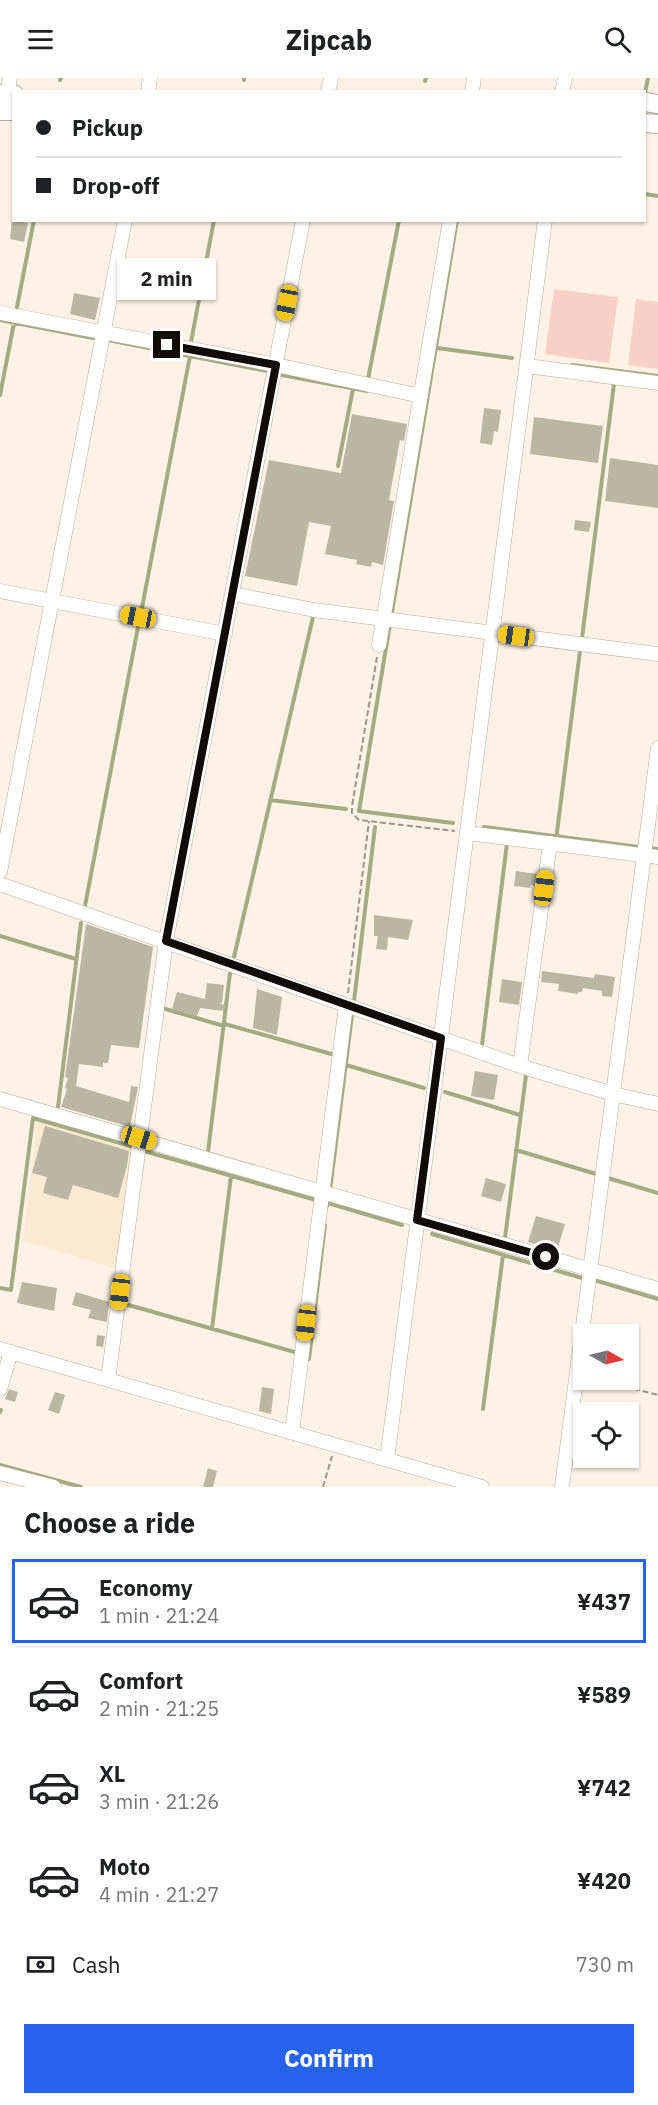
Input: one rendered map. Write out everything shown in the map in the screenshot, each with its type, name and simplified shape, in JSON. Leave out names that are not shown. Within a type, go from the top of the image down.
[{"type":"street","points":[[0,872],[125,222]]},
{"type":"street","points":[[108,1380],[166,941],[303,222]]},
{"type":"street","points":[[379,645],[389,619],[421,396],[450,222]]},
{"type":"street","points":[[387,1460],[545,222]]},
{"type":"street","points":[[0,313],[276,365],[421,396]]},
{"type":"street","points":[[527,366],[658,383]]},
{"type":"street","points":[[0,591],[225,634]]},
{"type":"street","points":[[233,594],[314,610],[658,654]]},
{"type":"street","points":[[562,1487],[612,1094],[651,856],[658,748]]},
{"type":"street","points":[[467,832],[651,856]]},
{"type":"street","points":[[520,1066],[550,843]]},
{"type":"street","points":[[0,884],[520,1066],[612,1094],[658,1104]]},
{"type":"street","points":[[292,1432],[346,1005]]},
{"type":"street","points":[[0,1099],[658,1289]]},
{"type":"street","points":[[0,1389],[5,1351],[482,1487]]},
{"type":"street","points":[[0,1473],[54,1487]]},
{"type":"path","points":[[379,645],[352,806],[355,817],[369,821],[467,832]]},
{"type":"path","points":[[346,1005],[369,821]]},
{"type":"path","points":[[638,1390],[658,1395]]},
{"type":"path","points":[[323,1487],[335,1445]]},
{"type":"shaded area","points":[[554,289],[618,297],[609,363],[545,354]]},
{"type":"shaded area","points":[[636,299],[658,302],[658,369],[628,365]]},
{"type":"shaded area","points":[[37,1121],[134,1149],[119,1269],[23,1241]]},
{"type":"building","points":[[12,220],[12,222],[28,223],[24,242],[10,239]]},
{"type":"building","points":[[74,293],[100,298],[95,320],[70,314]]},
{"type":"building","points":[[484,408],[501,410],[498,432],[494,431],[492,445],[480,443]]},
{"type":"building","points":[[352,414],[407,424],[404,441],[400,440],[389,500],[394,501],[383,565],[372,562],[371,567],[356,564],[357,560],[325,554],[331,526],[309,522],[297,586],[245,576],[269,460],[341,473]]},
{"type":"building","points":[[534,417],[603,426],[598,463],[530,454]]},
{"type":"building","points":[[610,458],[658,465],[658,508],[605,501]]},
{"type":"building","points":[[575,520],[591,522],[589,532],[574,530]]},
{"type":"building","points":[[516,871],[537,874],[535,886],[531,885],[530,888],[514,886]]},
{"type":"building","points":[[374,915],[413,920],[408,940],[388,937],[387,950],[376,949],[378,936],[374,936]]},
{"type":"building","points":[[86,924],[153,947],[139,1048],[111,1045],[108,1063],[103,1063],[103,1067],[79,1064],[76,1086],[129,1102],[131,1086],[138,1087],[130,1127],[61,1107],[67,1089],[65,1088],[68,1078],[65,1077]]},
{"type":"building","points":[[542,971],[594,978],[595,974],[615,977],[612,997],[602,996],[602,991],[583,988],[578,994],[558,991],[559,984],[541,982]]},
{"type":"building","points":[[502,979],[522,982],[519,1005],[499,1002]]},
{"type":"building","points":[[207,983],[224,985],[222,1003],[219,1003],[225,1005],[224,1011],[200,1008],[197,1016],[172,1009],[177,992],[205,999]]},
{"type":"building","points":[[257,989],[282,997],[277,1035],[253,1028]]},
{"type":"building","points":[[475,1071],[498,1075],[494,1100],[471,1096]]},
{"type":"building","points":[[45,1126],[129,1151],[118,1198],[73,1185],[68,1200],[43,1193],[47,1177],[32,1173]]},
{"type":"building","points":[[486,1178],[506,1184],[501,1202],[481,1196]]},
{"type":"building","points":[[536,1216],[565,1224],[557,1251],[528,1242]]},
{"type":"building","points":[[22,1282],[57,1288],[54,1311],[17,1303]]},
{"type":"building","points":[[76,1292],[109,1302],[107,1322],[88,1318],[91,1310],[72,1305]]},
{"type":"building","points":[[97,1335],[105,1336],[103,1347],[96,1346]]},
{"type":"building","points":[[262,1387],[274,1389],[271,1414],[259,1411]]},
{"type":"building","points":[[9,1389],[18,1392],[15,1402],[5,1399]]},
{"type":"building","points":[[55,1392],[65,1395],[59,1414],[48,1410]]},
{"type":"building","points":[[208,1468],[217,1471],[213,1487],[203,1487]]},
{"type":"waterway","points":[[646,90],[648,78]]},
{"type":"waterway","points":[[646,194],[658,196]]},
{"type":"waterway","points":[[17,307],[34,222]]},
{"type":"waterway","points":[[191,342],[214,222]]},
{"type":"waterway","points":[[368,379],[399,222]]},
{"type":"waterway","points":[[453,823],[359,811],[457,222]]},
{"type":"waterway","points":[[0,320],[93,338]]},
{"type":"waterway","points":[[0,395],[14,323]]},
{"type":"waterway","points":[[108,340],[267,371]]},
{"type":"waterway","points":[[437,348],[512,358]]},
{"type":"waterway","points":[[141,613],[190,356]]},
{"type":"waterway","points":[[572,365],[658,376]]},
{"type":"waterway","points":[[282,375],[367,391]]},
{"type":"waterway","points":[[582,638],[614,384]]},
{"type":"waterway","points":[[338,466],[353,389]]},
{"type":"waterway","points":[[234,957],[313,617]]},
{"type":"waterway","points":[[85,906],[138,627]]},
{"type":"waterway","points":[[556,840],[580,651]]},
{"type":"waterway","points":[[270,800],[346,809]]},
{"type":"waterway","points":[[354,1001],[375,827]]},
{"type":"waterway","points":[[484,827],[639,847]]},
{"type":"waterway","points":[[482,1045],[507,843]]},
{"type":"waterway","points":[[650,848],[658,849]]},
{"type":"waterway","points":[[58,1107],[81,923]]},
{"type":"waterway","points":[[0,936],[76,959]]},
{"type":"waterway","points":[[208,1152],[230,973]]},
{"type":"waterway","points":[[162,1008],[224,1026]]},
{"type":"waterway","points":[[330,1190],[352,1015]]},
{"type":"waterway","points":[[225,1024],[335,1055]]},
{"type":"waterway","points":[[346,1065],[424,1088]]},
{"type":"waterway","points":[[505,1238],[526,1075]]},
{"type":"waterway","points":[[445,1092],[520,1115]]},
{"type":"waterway","points":[[0,1288],[11,1290],[33,1118],[134,1147]]},
{"type":"waterway","points":[[516,1150],[596,1174]]},
{"type":"waterway","points":[[144,1151],[316,1200]]},
{"type":"waterway","points":[[212,1329],[231,1176]]},
{"type":"waterway","points":[[608,1178],[658,1193]]},
{"type":"waterway","points":[[327,1206],[328,1203],[402,1225]]},
{"type":"waterway","points":[[309,1359],[325,1225]]},
{"type":"waterway","points":[[432,1234],[582,1278]]},
{"type":"waterway","points":[[483,1409],[503,1255]]},
{"type":"waterway","points":[[594,1280],[658,1299]]},
{"type":"waterway","points":[[125,1304],[298,1353]]},
{"type":"waterway","points":[[0,1465],[81,1487]]},
{"type":"route","points":[[167,345],[276,365],[166,941],[441,1038],[417,1220],[546,1257]]}]
